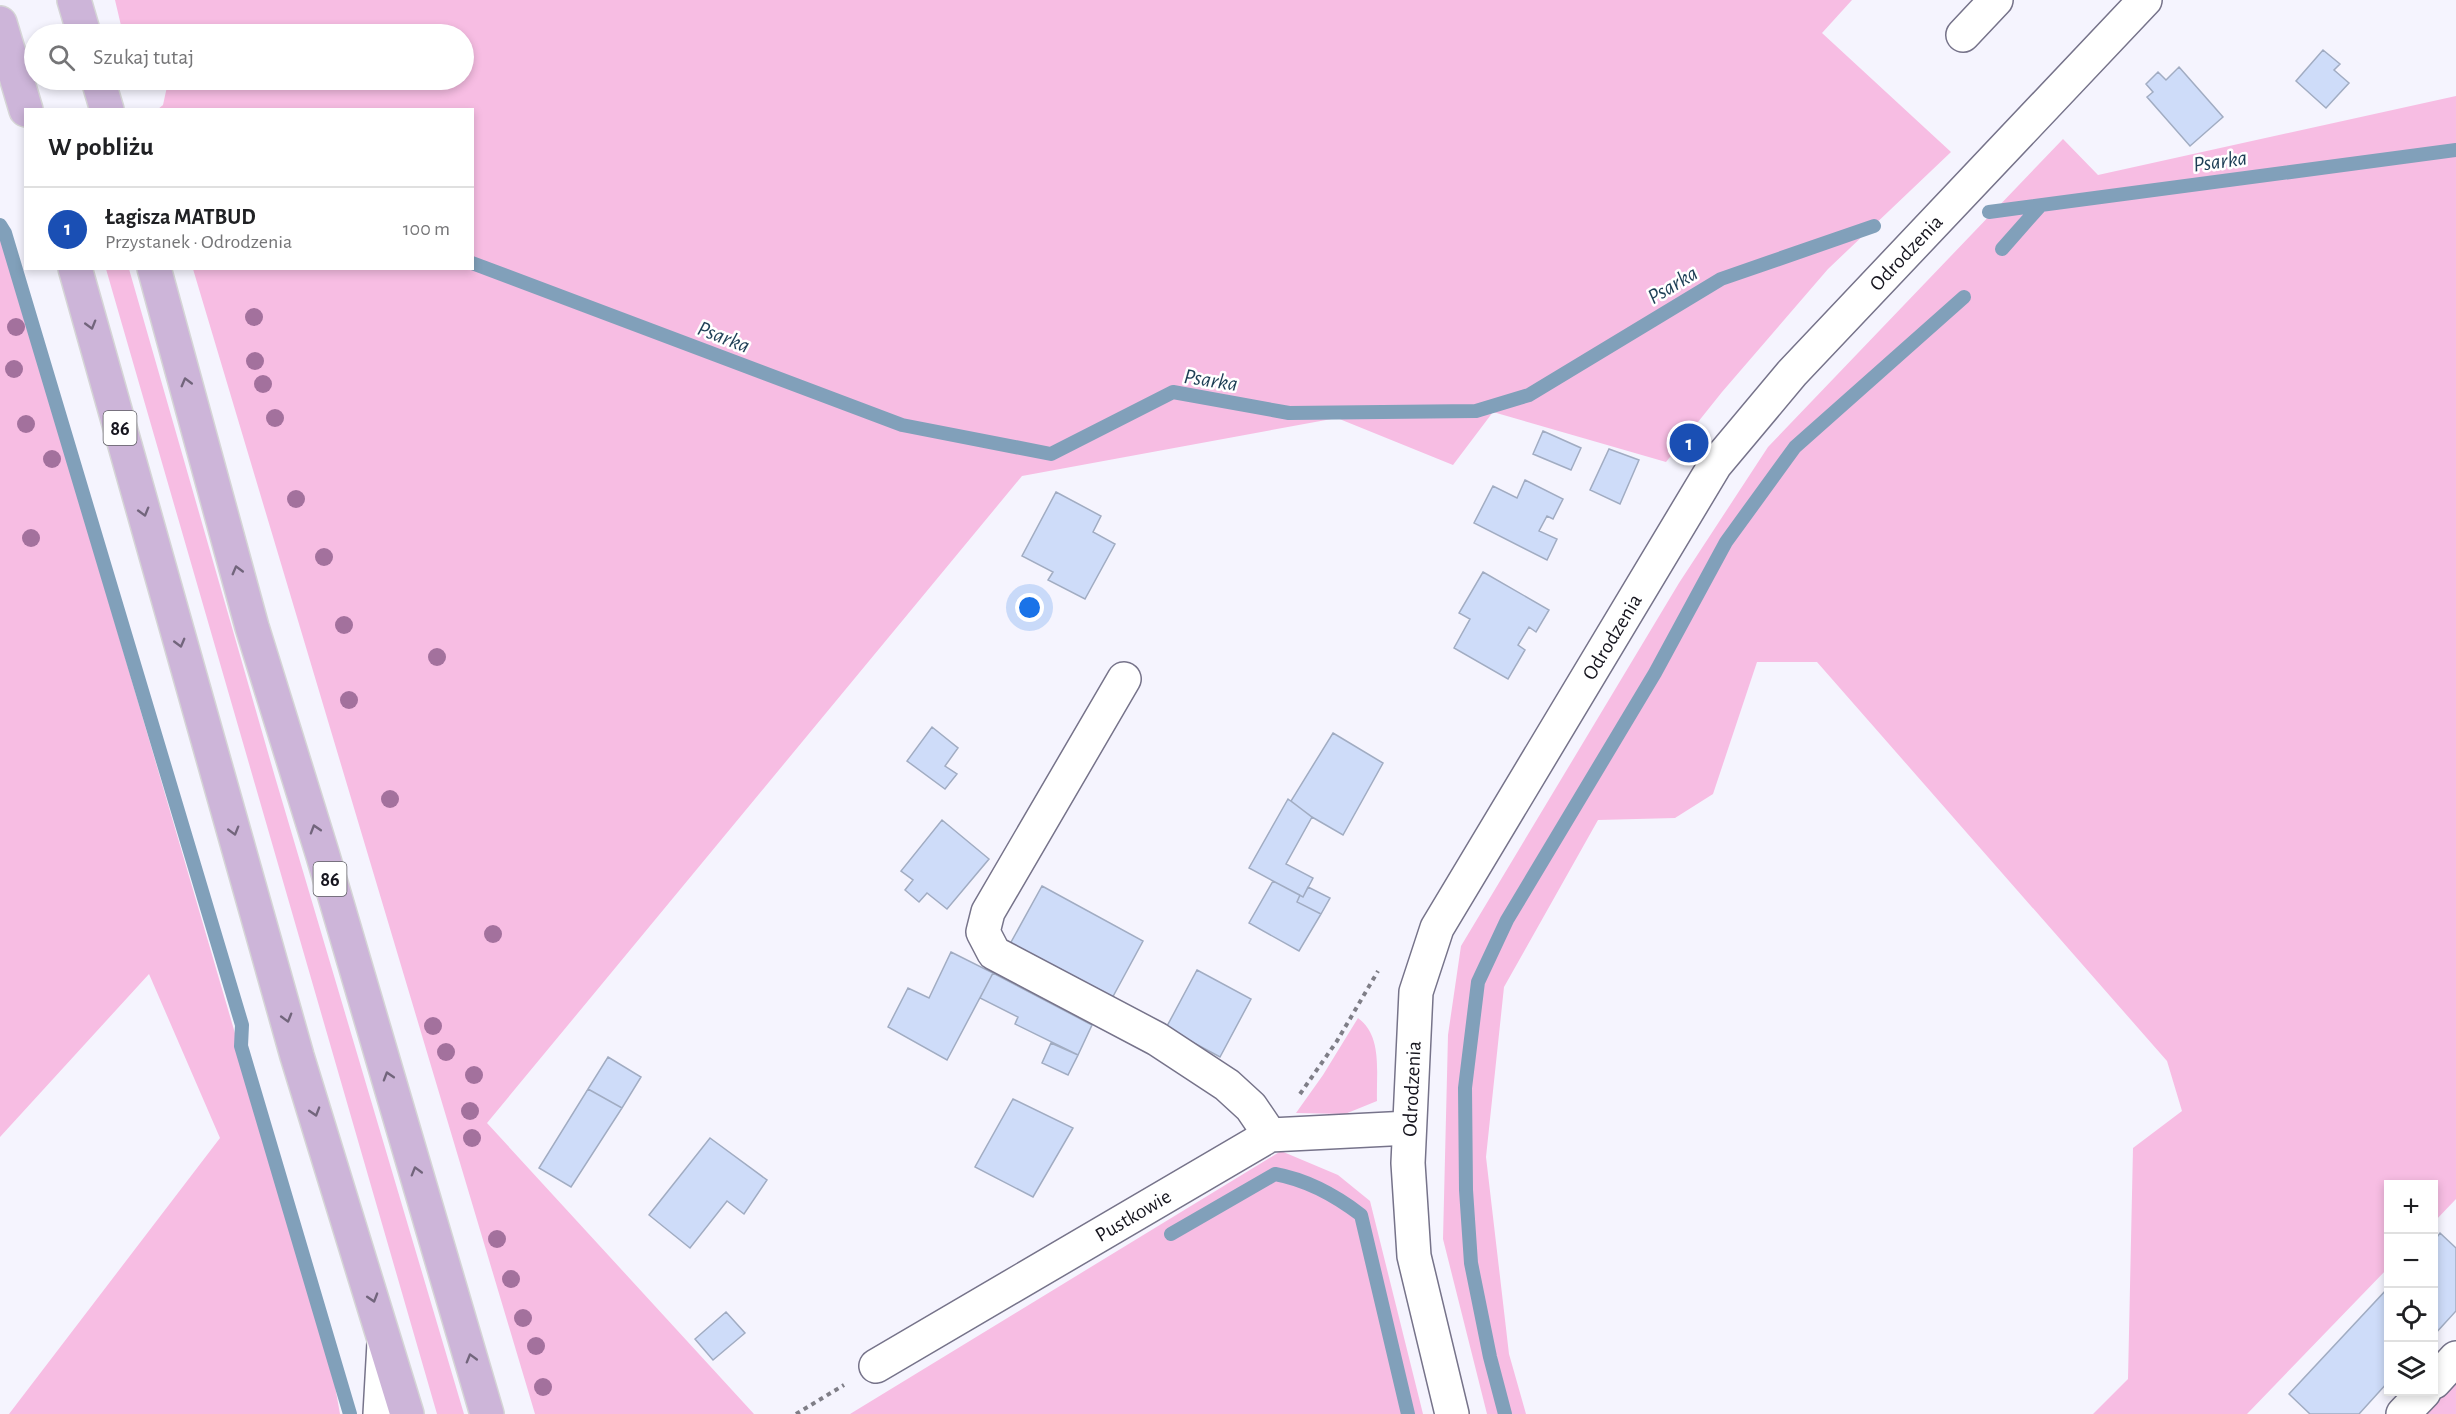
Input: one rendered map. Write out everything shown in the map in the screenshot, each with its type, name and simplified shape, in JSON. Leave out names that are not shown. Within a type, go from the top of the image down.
[{"type":"main road","points":[[74,0],[81,24]]},
{"type":"main road","points":[[0,23],[25,108]]},
{"type":"main road","points":[[101,90],[106,108]]},
{"type":"main road","name":"86","points":[[76,270],[297,1056],[407,1414]]},
{"type":"main road","name":"86","points":[[155,270],[252,627],[330,878],[488,1414]]},
{"type":"street","points":[[1963,35],[1996,0]]},
{"type":"street","name":"Odrodzenia","points":[[1452,1414],[1414,1256],[1408,1163],[1416,992],[1437,928],[1521,784],[1715,465],[1792,373],[2145,0]]},
{"type":"street","points":[[1124,679],[988,912],[983,932],[994,953],[1157,1039],[1227,1084],[1251,1107],[1270,1135]]},
{"type":"street","name":"Pustkowie","points":[[876,1366],[1270,1135],[1409,1128]]},
{"type":"street","points":[[380,1414],[384,1335]]},
{"type":"street","points":[[2438,1377],[2456,1359]]},
{"type":"street","points":[[2403,1414],[2420,1396]]},
{"type":"path","points":[[796,1414],[876,1366]]},
{"type":"shaded area","points":[[115,0],[1852,0],[1822,33],[1951,152],[1828,269],[1722,392],[1666,462],[1493,412],[1453,465],[1337,418],[1022,476],[487,1123],[754,1414],[535,1414],[193,270],[474,270],[474,108],[159,108],[163,105],[166,90],[474,90],[474,24],[121,24]]},
{"type":"shaded area","points":[[2456,96],[2456,1199],[2438,1218],[2438,1180],[2384,1180],[2384,1272],[2247,1414],[2093,1414],[2128,1379],[2133,1148],[2182,1111],[2167,1061],[1817,662],[1757,662],[1713,794],[1675,818],[1598,820],[1504,987],[1486,1157],[1509,1354],[1526,1414],[1487,1414],[1443,1239],[1448,1035],[1461,946],[1679,583],[1768,447],[2063,139],[2098,175]]},
{"type":"shaded area","points":[[0,230],[330,1358],[340,1414],[9,1414],[220,1138],[149,974],[0,1137]]},
{"type":"shaded area","points":[[106,270],[129,270],[275,777],[464,1414],[437,1414]]},
{"type":"shaded area","points":[[1358,1018],[1366,1026],[1375,1045],[1377,1101],[1345,1114],[1296,1113],[1323,1075]]},
{"type":"shaded area","points":[[1281,1151],[1338,1175],[1370,1201],[1423,1414],[850,1414]]},
{"type":"shaded area","points":[[2456,1376],[2456,1414],[2416,1414],[2435,1396],[2438,1396],[2438,1393]]},
{"type":"building","points":[[2323,50],[2340,64],[2334,70],[2349,83],[2326,108],[2296,81]]},
{"type":"building","points":[[2179,67],[2223,117],[2190,146],[2147,97],[2153,92],[2146,84],[2158,72],[2166,80]]},
{"type":"building","points":[[1543,431],[1581,448],[1571,470],[1533,454]]},
{"type":"building","points":[[1609,449],[1639,460],[1620,504],[1590,490]]},
{"type":"building","points":[[1525,480],[1563,499],[1553,519],[1547,516],[1539,531],[1557,539],[1547,560],[1474,523],[1493,486],[1517,498]]},
{"type":"building","points":[[1056,492],[1101,516],[1093,532],[1115,544],[1085,599],[1048,580],[1053,572],[1022,556]]},
{"type":"building","points":[[1483,572],[1549,610],[1536,632],[1529,627],[1518,645],[1525,650],[1508,679],[1454,648],[1470,619],[1459,613]]},
{"type":"building","points":[[932,727],[958,748],[945,766],[957,774],[945,789],[907,761]]},
{"type":"building","points":[[1333,733],[1383,763],[1343,835],[1312,817],[1291,801]]},
{"type":"building","points":[[1288,799],[1312,817],[1286,864],[1313,878],[1303,897],[1249,868]]},
{"type":"building","points":[[942,820],[989,859],[947,909],[927,893],[919,902],[905,890],[913,880],[901,871]]},
{"type":"building","points":[[1273,881],[1300,895],[1297,902],[1321,914],[1299,951],[1249,923]]},
{"type":"building","points":[[1042,886],[1143,941],[1110,1002],[1010,944]]},
{"type":"building","points":[[1308,887],[1330,898],[1321,914],[1297,902],[1300,895],[1303,897]]},
{"type":"building","points":[[951,952],[993,973],[947,1060],[888,1027],[908,988],[929,998]]},
{"type":"building","points":[[1197,970],[1251,999],[1220,1057],[1166,1028]]},
{"type":"building","points":[[993,973],[1092,1025],[1078,1055],[1015,1024],[1018,1017],[980,998]]},
{"type":"building","points":[[1051,1043],[1078,1055],[1068,1075],[1042,1063]]},
{"type":"building","points":[[608,1057],[641,1077],[622,1108],[588,1089]]},
{"type":"building","points":[[588,1089],[622,1108],[571,1187],[539,1168]]},
{"type":"building","points":[[1013,1099],[1073,1128],[1033,1197],[975,1167]]},
{"type":"building","points":[[710,1138],[767,1180],[744,1214],[727,1201],[690,1248],[649,1215]]},
{"type":"building","points":[[2440,1233],[2456,1248],[2456,1311],[2438,1331],[2438,1288],[2438,1236]]},
{"type":"building","points":[[2384,1292],[2384,1386],[2359,1414],[2310,1414],[2289,1394]]},
{"type":"building","points":[[726,1312],[745,1333],[713,1360],[695,1339]]},
{"type":"waterway","name":"Psarka","points":[[1989,212],[2456,150]]},
{"type":"waterway","points":[[2002,249],[2040,206]]},
{"type":"waterway","points":[[0,225],[5,233],[242,1025],[241,1046],[350,1414]]},
{"type":"waterway","name":"Psarka","points":[[474,264],[902,425],[1051,454],[1173,392],[1289,413],[1476,411],[1529,395],[1721,279],[1874,226]]},
{"type":"waterway","points":[[1505,1414],[1490,1357],[1471,1263],[1466,1190],[1465,1088],[1478,982],[1507,920],[1655,673],[1726,542],[1795,447],[1964,297]]},
{"type":"waterway","points":[[1171,1234],[1275,1174],[1321,1189],[1361,1215],[1408,1414]]},
{"type":"place","name":"Łagisza MATBUD","points":[[1689,443]]}]
